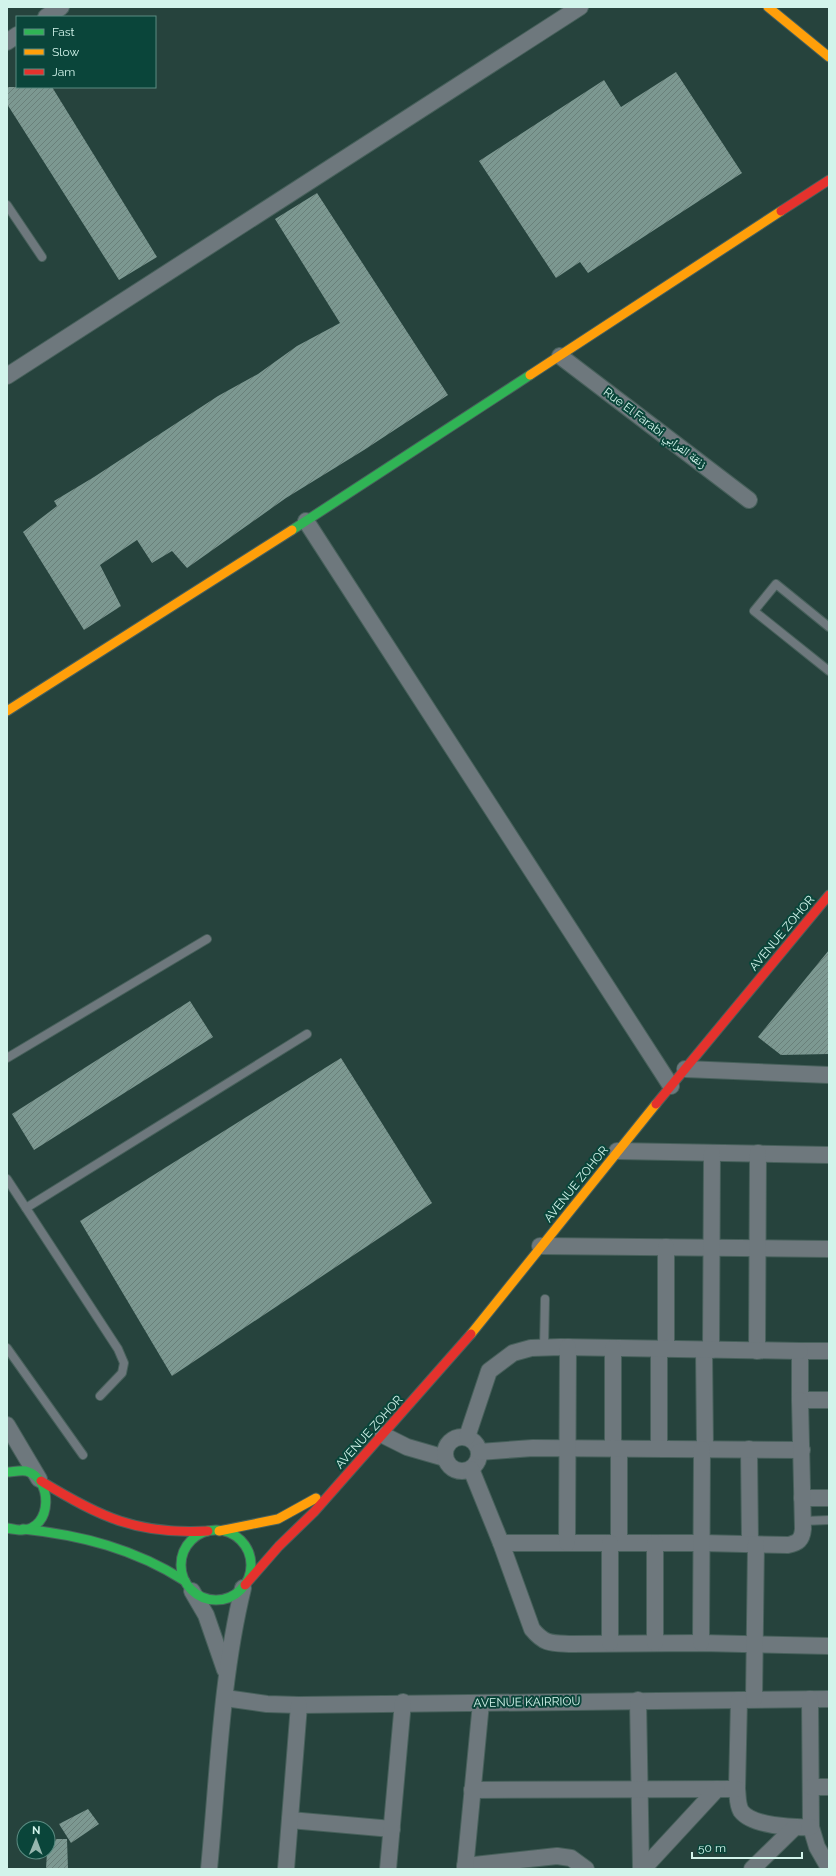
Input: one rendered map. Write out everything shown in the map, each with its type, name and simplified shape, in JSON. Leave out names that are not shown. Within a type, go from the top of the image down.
[{"type":"main road","points":[[768,7],[829,57]]},
{"type":"main road","points":[[7,711],[306,521],[829,180]]},
{"type":"main road","name":"AVENUE ZOHOR","points":[[244,1586],[279,1546],[314,1512],[465,1340],[617,1151],[829,895]]},
{"type":"main road","points":[[7,1472],[21,1470],[34,1474],[40,1480],[83,1506],[130,1524],[158,1531],[215,1531],[233,1535],[244,1544],[248,1551],[251,1564],[250,1572],[244,1586],[230,1597],[214,1600],[199,1596],[188,1586],[158,1565],[116,1547],[68,1534],[23,1529],[8,1529]]},
{"type":"main road","points":[[23,1529],[37,1523],[46,1510],[47,1495],[40,1480]]},
{"type":"main road","name":"AVENUE ZOHOR","points":[[215,1531],[278,1519],[290,1514],[338,1484]]},
{"type":"main road","points":[[188,1586],[181,1562],[185,1549],[193,1539],[215,1531]]},
{"type":"street","points":[[48,16],[61,7]]},
{"type":"street","points":[[7,376],[580,7]]},
{"type":"street","points":[[7,42],[16,36]]},
{"type":"street","name":"Rue El Farabi زنقة الفرابي","points":[[560,356],[749,500]]},
{"type":"street","points":[[306,521],[671,1086]]},
{"type":"street","points":[[685,1069],[829,1075]]},
{"type":"street","points":[[617,1151],[829,1155]]},
{"type":"street","points":[[701,1643],[704,1449],[712,1248],[712,1153]]},
{"type":"street","points":[[757,1351],[758,1153]]},
{"type":"street","points":[[540,1246],[829,1249]]},
{"type":"street","points":[[659,1448],[666,1247]]},
{"type":"street","points":[[567,1543],[568,1347]]},
{"type":"street","points":[[467,1437],[489,1372],[513,1353],[531,1348],[568,1347],[800,1352],[829,1351]]},
{"type":"street","points":[[610,1643],[615,1543],[616,1448],[613,1348]]},
{"type":"street","points":[[502,1543],[795,1544],[799,1542],[803,1536],[804,1521],[802,1498],[800,1352]]},
{"type":"street","points":[[800,1400],[829,1400]]},
{"type":"street","points":[[7,1425],[40,1480]]},
{"type":"street","points":[[383,1435],[407,1447],[445,1458]]},
{"type":"street","points":[[467,1437],[475,1443],[479,1452],[479,1459],[471,1470],[458,1472],[447,1464],[444,1452],[450,1441],[455,1438],[467,1437]]},
{"type":"street","points":[[479,1452],[533,1448],[802,1450]]},
{"type":"street","points":[[749,1449],[756,1644],[746,1700],[737,1789],[738,1803],[742,1812],[778,1827],[810,1827]]},
{"type":"street","points":[[471,1470],[502,1543],[532,1629],[540,1639],[558,1643],[701,1643],[829,1646]]},
{"type":"street","points":[[802,1498],[829,1498]]},
{"type":"street","points":[[655,1543],[656,1643]]},
{"type":"street","points":[[188,1586],[209,1622],[227,1676]]},
{"type":"street","points":[[209,1869],[227,1676],[236,1615],[244,1586]]},
{"type":"street","name":"AVENUE KAIRRIOU","points":[[225,1698],[267,1704],[299,1705],[403,1702],[481,1703],[829,1699]]},
{"type":"street","points":[[810,1699],[810,1827],[817,1847],[829,1868]]},
{"type":"street","points":[[638,1700],[642,1869]]},
{"type":"street","points":[[388,1869],[403,1702]]},
{"type":"street","points":[[481,1703],[465,1867],[557,1856],[571,1858],[586,1869]]},
{"type":"street","points":[[286,1869],[299,1705]]},
{"type":"street","points":[[811,1787],[829,1787]]},
{"type":"street","points":[[642,1869],[718,1789]]},
{"type":"street","points":[[472,1790],[737,1789]]},
{"type":"street","points":[[290,1820],[392,1829]]},
{"type":"street","points":[[752,1869],[794,1828]]},
{"type":"lane","points":[[7,205],[42,257]]},
{"type":"lane","points":[[829,627],[776,584],[754,611],[829,671]]},
{"type":"lane","points":[[7,1058],[207,939]]},
{"type":"lane","points":[[26,1208],[307,1034]]},
{"type":"lane","points":[[7,1179],[118,1349],[124,1363],[122,1373],[100,1396]]},
{"type":"lane","points":[[544,1348],[545,1299]]},
{"type":"lane","points":[[7,1348],[83,1455]]},
{"type":"lane","points":[[804,1521],[829,1520]]},
{"type":"building","points":[[676,72],[742,173],[588,273],[580,262],[556,278],[479,161],[604,80],[621,107]]},
{"type":"building","points":[[7,87],[53,88],[157,257],[119,280],[7,104]]},
{"type":"building","points":[[317,193],[448,395],[364,450],[286,498],[187,568],[172,551],[152,563],[137,540],[100,565],[121,606],[84,630],[23,532],[57,506],[54,501],[94,477],[218,396],[258,374],[297,346],[340,323],[275,219]]},
{"type":"building","points":[[829,950],[829,1054],[781,1055],[758,1037]]},
{"type":"building","points":[[190,1001],[213,1037],[34,1150],[12,1114]]},
{"type":"building","points":[[341,1058],[432,1203],[172,1376],[80,1221]]},
{"type":"building","points":[[88,1809],[99,1824],[71,1843],[59,1824]]},
{"type":"building","points":[[56,1839],[67,1839],[68,1869],[46,1869],[47,1860],[56,1860]]},
{"type":"traffic: fast","points":[[292,530],[530,375]]},
{"type":"traffic: fast","points":[[7,1472],[26,1471],[35,1476],[41,1483],[45,1492],[46,1503],[44,1513],[40,1521],[32,1527],[22,1530],[7,1528]]},
{"type":"traffic: fast","points":[[23,1529],[66,1535],[107,1545],[147,1560],[185,1581]]},
{"type":"traffic: fast","points":[[216,1530],[229,1533],[241,1540],[248,1552],[251,1565],[248,1578],[241,1590],[229,1597],[216,1600],[203,1597],[191,1590],[184,1578],[181,1565],[184,1552],[191,1540],[203,1533],[216,1530]]},
{"type":"traffic: slow","points":[[768,7],[829,57]]},
{"type":"traffic: slow","points":[[530,375],[781,211]]},
{"type":"traffic: slow","points":[[7,711],[292,530]]},
{"type":"traffic: slow","points":[[471,1334],[656,1104]]},
{"type":"traffic: slow","points":[[219,1531],[278,1519],[316,1498]]},
{"type":"traffic: jam","points":[[781,211],[829,180]]},
{"type":"traffic: jam","points":[[656,1104],[829,895]]},
{"type":"traffic: jam","points":[[245,1585],[279,1546],[314,1512],[471,1334]]},
{"type":"traffic: jam","points":[[41,1481],[82,1505],[120,1521],[160,1530],[208,1531]]}]
